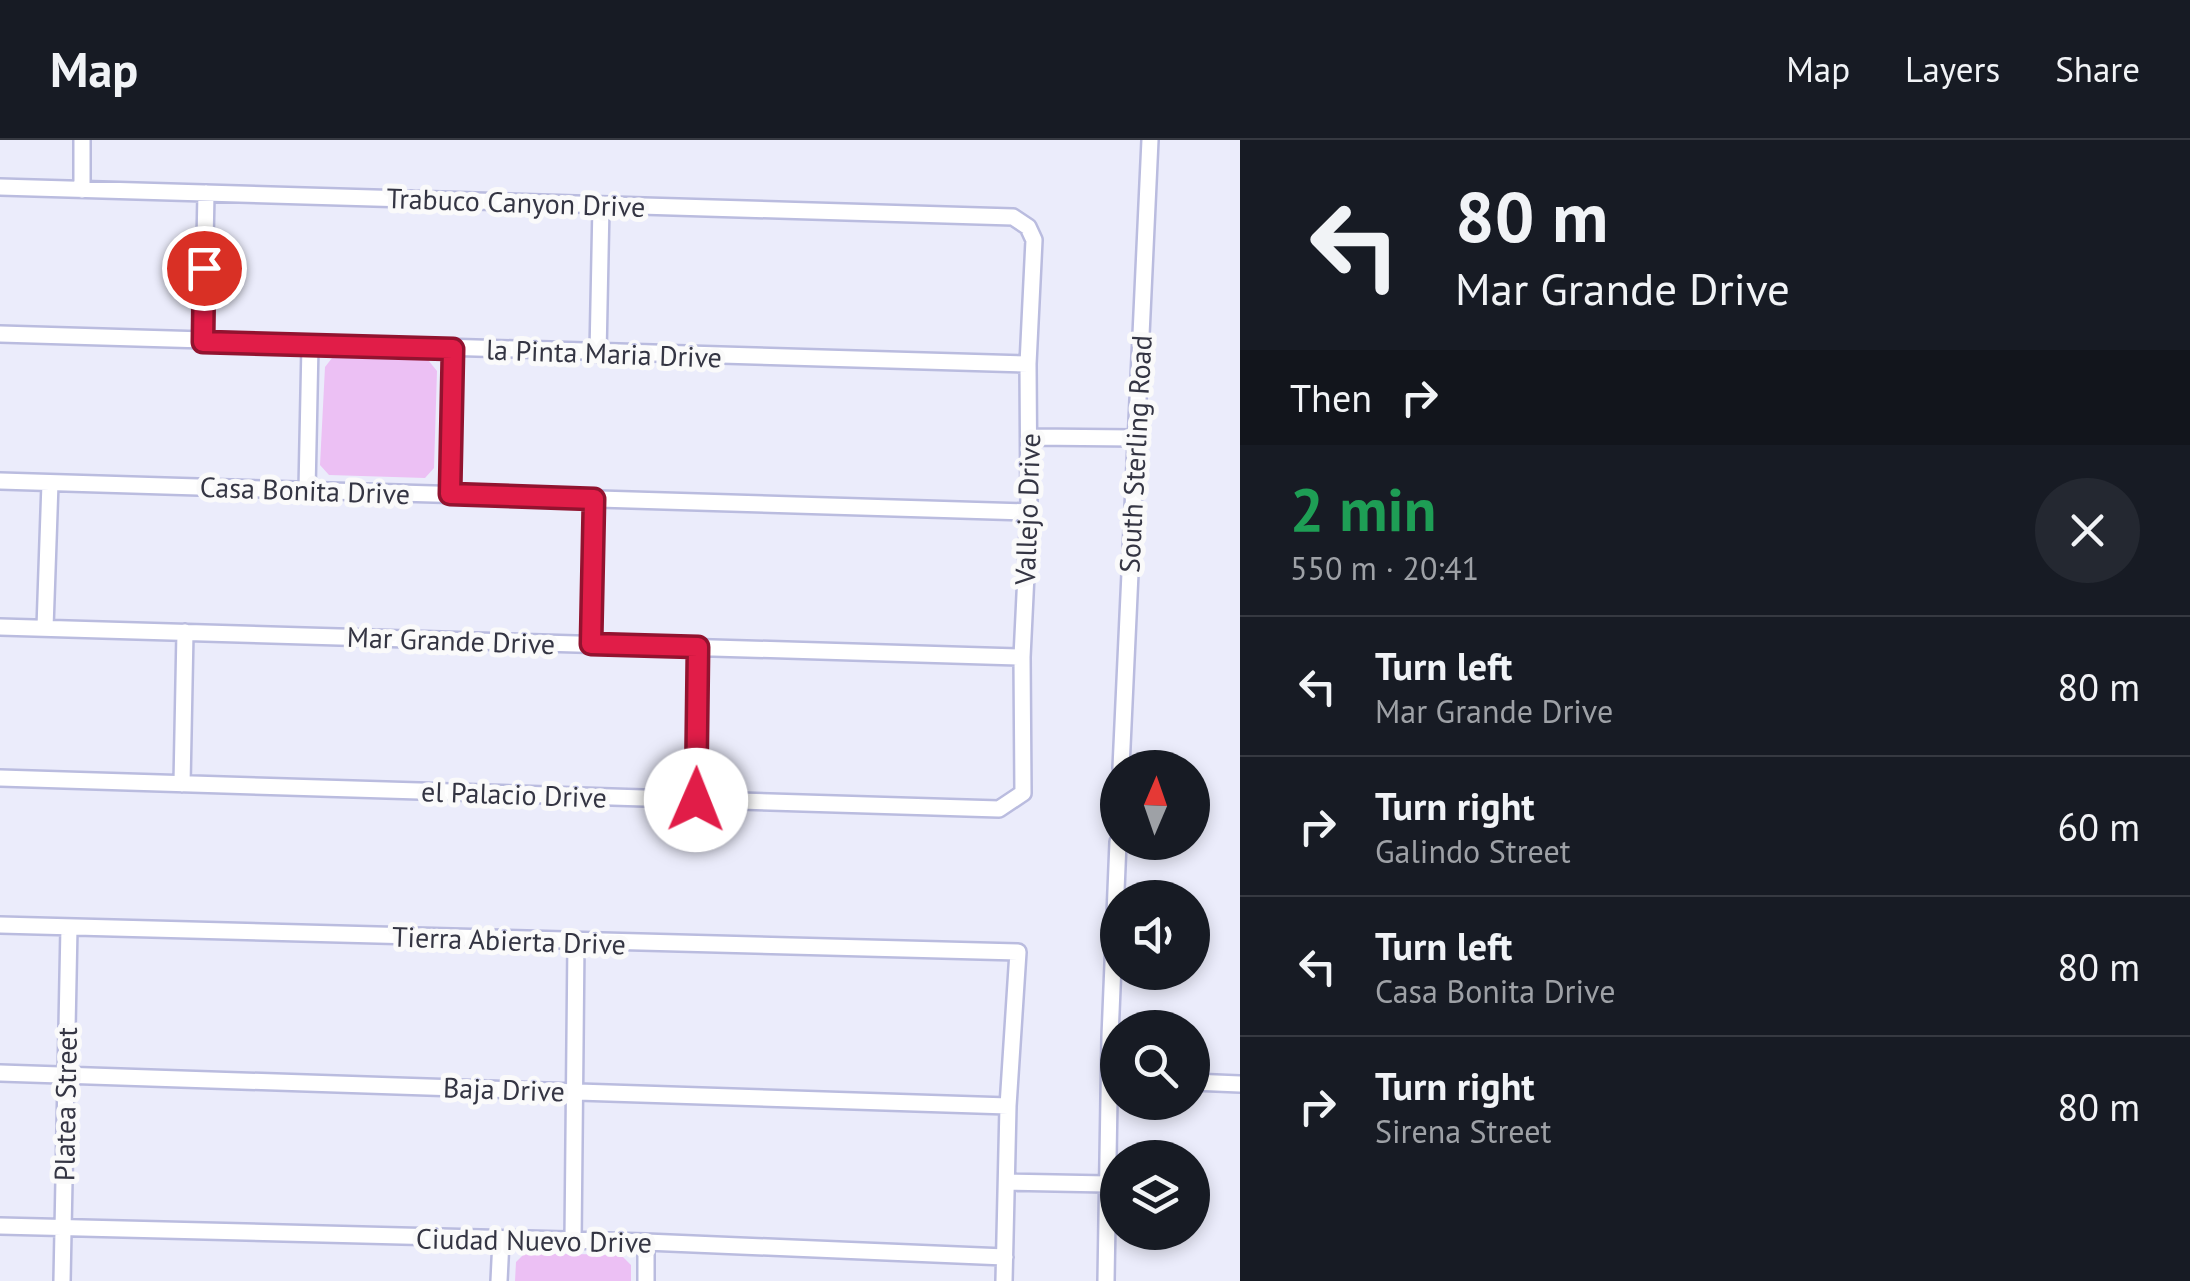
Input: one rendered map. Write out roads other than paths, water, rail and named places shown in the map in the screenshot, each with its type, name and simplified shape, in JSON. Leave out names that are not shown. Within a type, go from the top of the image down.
[{"type":"street","points":[[82,140],[82,190]]},
{"type":"street","name":"South Sterling Road","points":[[1122,750],[1150,140]]},
{"type":"street","name":"Trabuco Canyon Drive","points":[[0,187],[1013,216],[1028,227]]},
{"type":"street","points":[[203,342],[206,193]]},
{"type":"street","points":[[598,354],[600,205]]},
{"type":"street","name":"Vallejo Drive","points":[[1024,793],[1022,657],[1034,240],[1028,227]]},
{"type":"street","name":"la Pinta Maria Drive","points":[[0,334],[1028,364]]},
{"type":"street","points":[[307,490],[310,345]]},
{"type":"street","points":[[450,494],[453,349]]},
{"type":"street","points":[[1030,437],[1135,438]]},
{"type":"street","name":"Casa Bonita Drive","points":[[0,481],[1029,512]]},
{"type":"street","points":[[45,628],[50,482]]},
{"type":"street","points":[[591,644],[594,499]]},
{"type":"street","name":"Mar Grande Drive","points":[[0,626],[1022,657]]},
{"type":"street","points":[[182,784],[185,632]]},
{"type":"street","points":[[696,800],[698,647]]},
{"type":"street","name":"el Palacio Drive","points":[[0,778],[999,809],[1024,793]]},
{"type":"street","points":[[1114,1010],[1118,860]]},
{"type":"street","name":"Tierra Abierta Drive","points":[[0,925],[1018,952],[1008,1106]]},
{"type":"street","name":"Platea Street","points":[[62,1281],[69,927]]},
{"type":"street","points":[[573,1241],[576,942]]},
{"type":"street","name":"Baja Drive","points":[[0,1073],[1008,1106]]},
{"type":"street","points":[[1210,1083],[1240,1084]]},
{"type":"street","points":[[1004,1281],[1008,1106]]},
{"type":"street","points":[[1007,1182],[1100,1184]]},
{"type":"street","name":"Ciudad Nuevo Drive","points":[[0,1226],[646,1242],[1005,1257]]},
{"type":"street","points":[[500,1281],[501,1240]]},
{"type":"street","points":[[646,1242],[646,1281]]},
{"type":"street","points":[[1106,1250],[1106,1281]]}]
